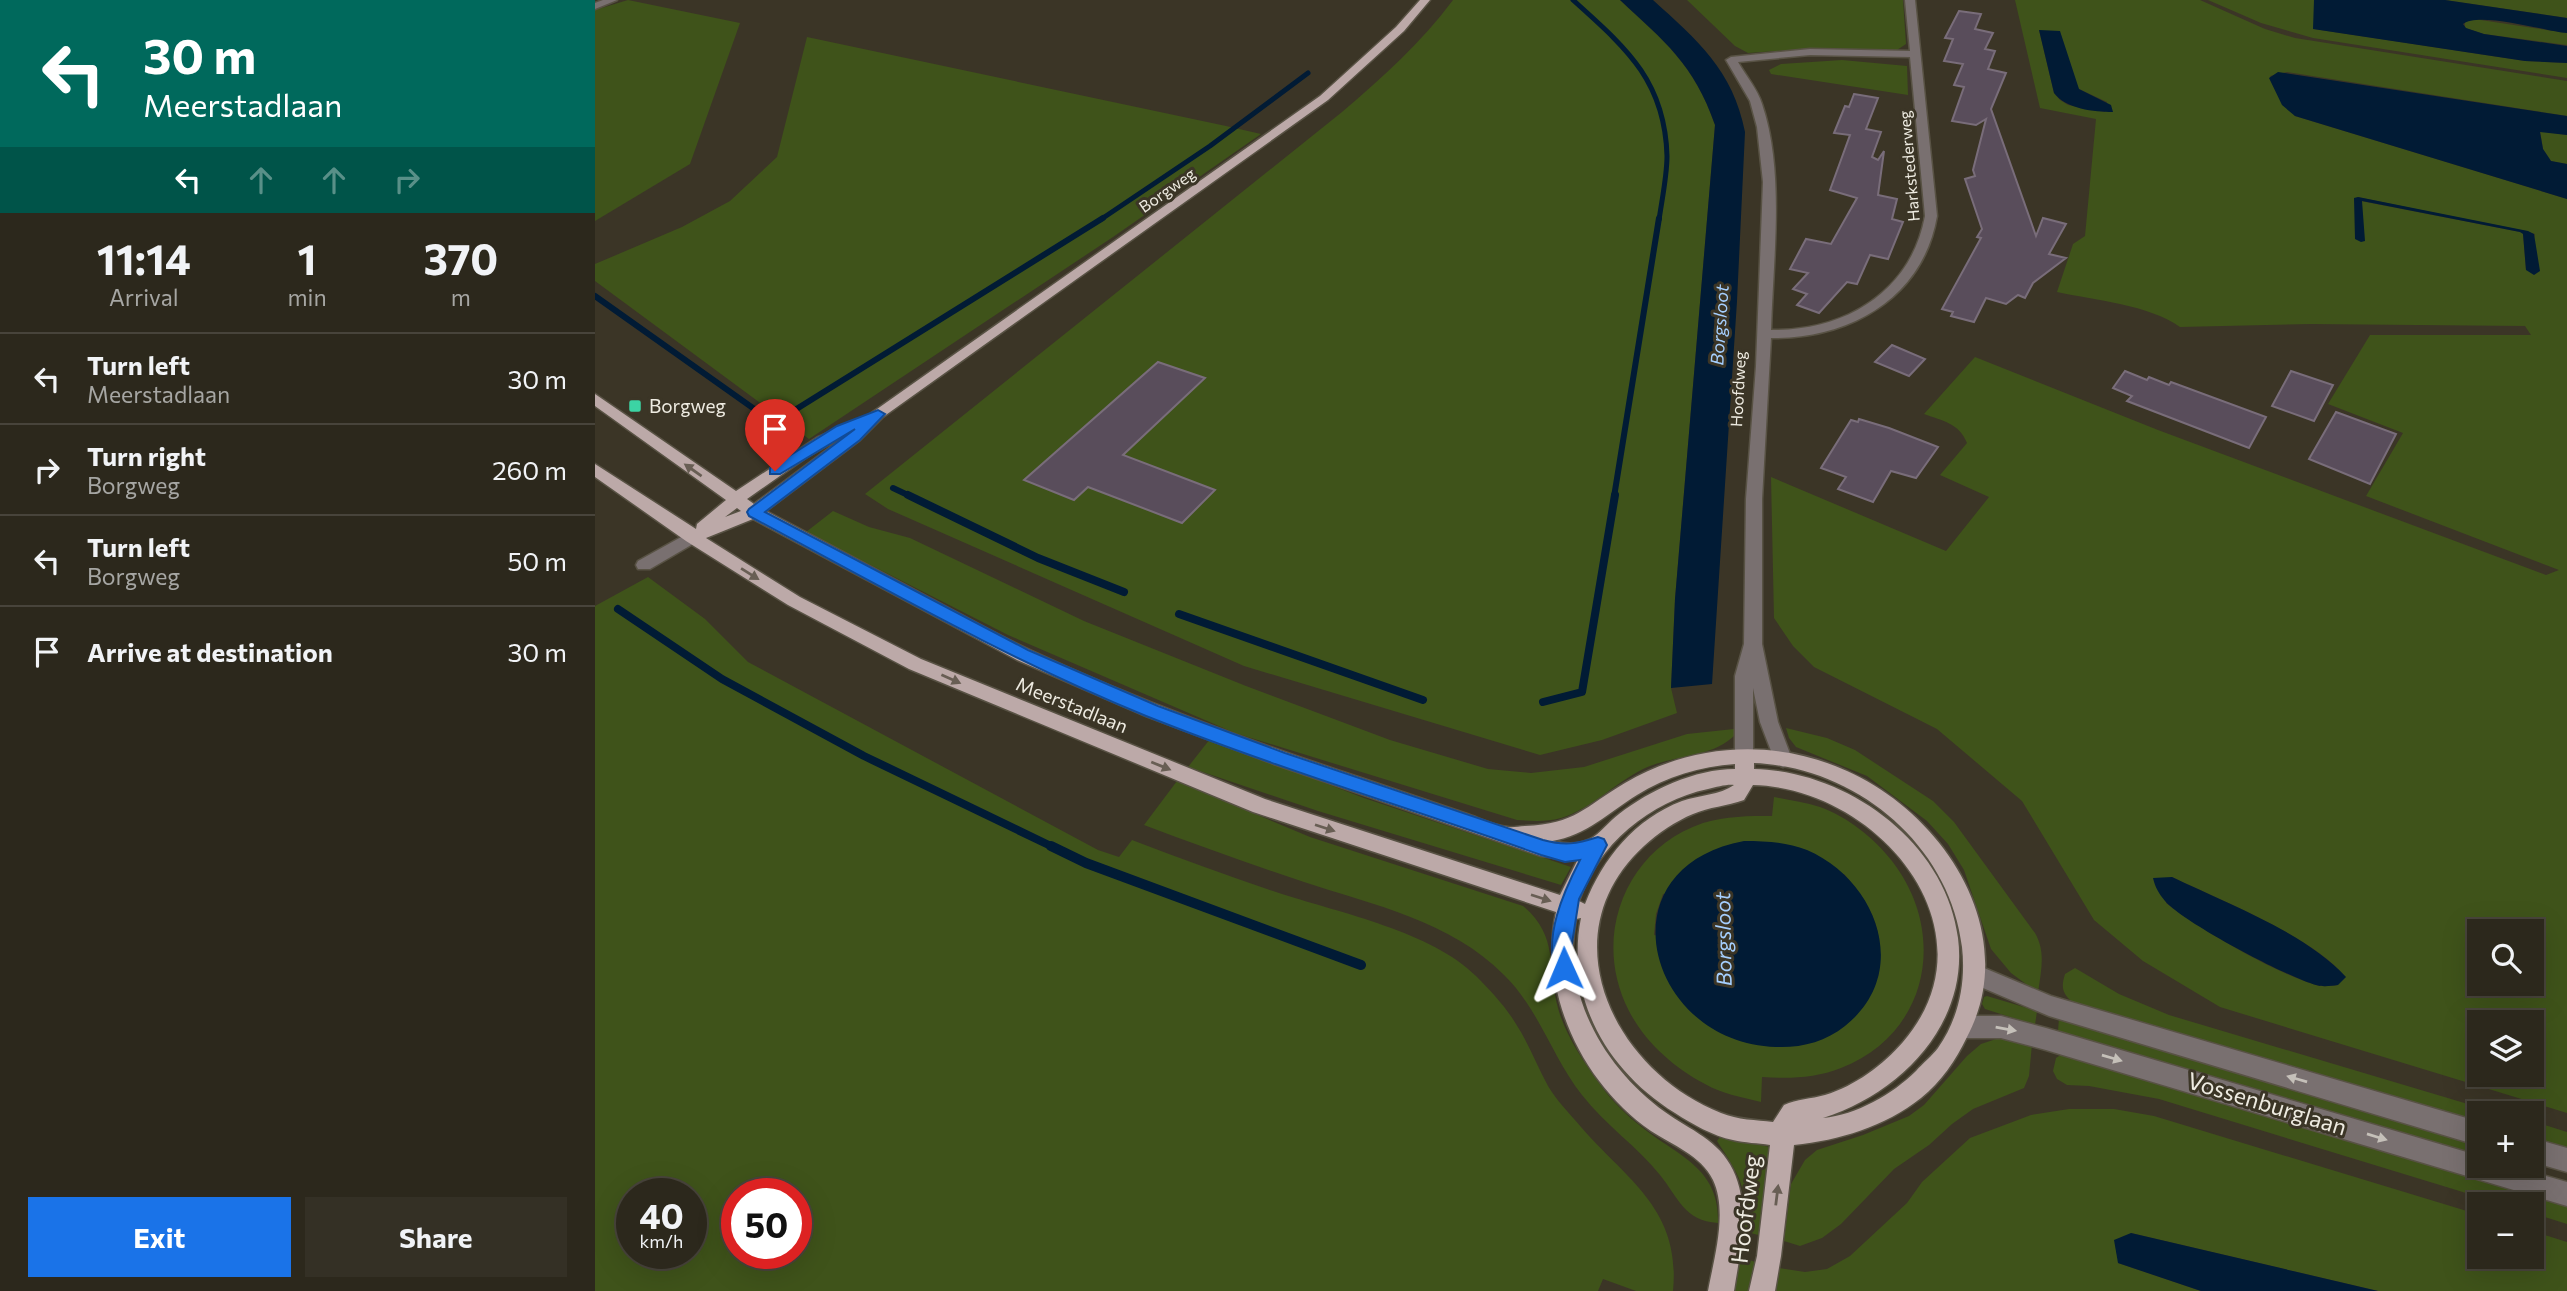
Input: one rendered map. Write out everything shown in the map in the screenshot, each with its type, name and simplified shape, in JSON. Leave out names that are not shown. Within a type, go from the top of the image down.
[{"type":"main road","name":"Borgweg","points":[[692,537],[754,512],[855,437],[878,414],[1324,98],[1400,29],[1425,0]]},
{"type":"main road","name":"Meerstadlaan","points":[[595,399],[754,512],[1023,655],[1152,711],[1280,759],[1565,854],[1584,851],[1598,845]]},
{"type":"main road","name":"Borgweg","points":[[692,537],[735,499],[842,429],[878,414]]},
{"type":"main road","name":"Meerstadlaan","points":[[595,469],[692,537],[794,601],[915,664],[1260,806],[1590,915]]},
{"type":"main road","points":[[1567,907],[1578,879],[1598,845],[1614,827],[1665,793],[1719,778],[1744,765],[1783,759],[1821,768],[1857,784],[1890,805],[1920,831],[1944,862],[1962,897],[1973,935],[1977,975],[1964,1027],[1946,1056],[1923,1082],[1893,1104],[1860,1120],[1823,1130],[1784,1134],[1733,1129],[1685,1109],[1645,1079],[1614,1041],[1594,999],[1586,956],[1590,915],[1602,881],[1630,845],[1660,820],[1692,806],[1738,794],[1744,787],[1744,765]]},
{"type":"main road","name":"Meerstadlaan","points":[[1511,835],[1563,830],[1593,817],[1628,790],[1650,778],[1700,763],[1744,765]]},
{"type":"main road","points":[[1744,765],[1821,788],[1854,804],[1883,824],[1911,852],[1932,887],[1945,918],[1949,959],[1945,994],[1918,1042],[1898,1064],[1875,1082],[1823,1107],[1792,1113],[1786,1121],[1784,1134]]},
{"type":"main road","name":"Hoofdweg","points":[[1567,907],[1562,950],[1567,985],[1576,1021],[1593,1054],[1617,1087],[1650,1116],[1695,1142],[1710,1154],[1729,1192],[1728,1245],[1721,1291]]},
{"type":"main road","points":[[1949,959],[1977,975]]},
{"type":"main road","name":"Hoofdweg","points":[[1762,1291],[1784,1134]]},
{"type":"street","points":[[595,6],[612,0]]},
{"type":"street","name":"Harkstederweg","points":[[1764,334],[1805,334],[1847,321],[1881,299],[1909,272],[1924,250],[1931,216],[1910,0]]},
{"type":"street","name":"Hoofdweg","points":[[1783,759],[1769,722],[1753,644],[1754,499],[1764,334],[1769,182],[1763,127],[1756,101],[1731,60],[1810,52],[1915,54]]},
{"type":"street","points":[[643,565],[692,537]]},
{"type":"street","name":"Hoofdweg","points":[[1744,765],[1744,676],[1753,644]]},
{"type":"street","name":"Vossenburglaan","points":[[1977,975],[2049,1006],[2467,1130]]},
{"type":"street","name":"Vossenburglaan","points":[[1964,1027],[2001,1027],[2046,1039],[2567,1194]]},
{"type":"street","points":[[2544,1153],[2567,1160]]},
{"type":"green space","points":[[628,0],[740,23],[690,164],[595,221],[595,10]]},
{"type":"green space","points":[[1453,0],[1620,0],[1677,55],[1698,86],[1715,125],[1675,599],[1671,688],[1677,713],[1602,740],[1540,755],[1244,666],[888,509],[865,494],[1342,112],[1401,59]]},
{"type":"green space","points":[[1687,0],[1903,0],[1906,44],[1897,50],[1806,49],[1748,53],[1735,46]]},
{"type":"green space","points":[[2015,0],[2200,0],[2265,29],[2295,38],[2567,81],[2567,116],[2287,72],[2270,76],[2295,116],[2567,199],[2567,1113],[2544,1106],[2544,1101],[2528,1101],[2482,1087],[2544,1087],[2544,1010],[2467,1010],[2467,1082],[2220,1007],[2143,961],[2094,920],[2022,801],[1937,729],[1814,667],[1793,646],[1774,618],[1771,477],[1946,551],[1989,497],[1940,475],[1967,443],[1955,427],[1924,414],[1975,357],[2158,430],[2546,575],[2559,570],[2366,496],[2403,433],[2328,404],[2370,335],[2531,335],[2525,326],[2311,324],[2180,327],[2138,308],[2057,292],[2073,244],[2085,236],[2096,119],[2040,108]],"holes":[[[2039,30],[2079,89],[2107,102],[2105,112],[2068,105],[2054,93]],[[2358,197],[2535,234],[2526,270],[2523,233],[2361,201]],[[2172,877],[2290,934],[2331,962],[2345,977],[2337,985],[2316,985],[2279,971],[2238,949],[2166,903]]]},
{"type":"green space","points":[[2208,0],[2314,0],[2314,29],[2525,61],[2567,63],[2567,78],[2313,38],[2261,23]]},
{"type":"green space","points":[[2445,0],[2567,0],[2567,18]]},
{"type":"green space","points":[[2474,19],[2567,33],[2567,45],[2484,34],[2465,28],[2465,22]]},
{"type":"green space","points":[[807,37],[1261,134],[1113,237],[809,439],[595,281],[595,264],[682,227],[730,201],[777,157]]},
{"type":"green space","points":[[1842,60],[1907,66],[1908,95],[1771,74],[1769,70],[1781,64]]},
{"type":"green space","points":[[2540,131],[2567,135],[2567,164],[2551,161],[2543,149]]},
{"type":"green space","points":[[833,511],[869,527],[910,538],[1084,621],[1246,686],[1390,740],[1488,769],[1531,773],[1584,767],[1687,734],[1734,729],[1736,734],[1727,742],[1707,751],[1650,766],[1627,778],[1595,801],[1561,818],[1517,820],[1235,733],[1008,635],[806,532]]},
{"type":"green space","points":[[648,577],[705,619],[748,662],[1098,850],[1119,857],[1132,840],[1263,888],[1385,926],[1435,947],[1457,961],[1481,981],[1507,1011],[1559,1102],[1647,1198],[1660,1217],[1673,1263],[1673,1291],[1636,1291],[1603,1279],[1598,1291],[595,1291],[595,606]]},
{"type":"green space","points":[[1786,728],[1827,738],[1855,750],[1933,801],[1954,822],[2035,933],[2042,955],[2038,993],[2011,973],[1991,949],[1964,870],[1948,844],[1927,821],[1867,776],[1796,747]]},
{"type":"green space","points":[[1210,739],[1364,798],[1571,867],[1561,885],[1318,811],[1188,767]]},
{"type":"green space","points":[[1177,781],[1310,837],[1523,906],[1534,917],[1547,941],[1558,1008],[1565,1028],[1581,1056],[1625,1113],[1683,1156],[1704,1176],[1717,1204],[1718,1223],[1697,1218],[1689,1213],[1651,1164],[1591,1106],[1571,1080],[1527,1003],[1504,975],[1483,956],[1436,928],[1410,917],[1144,825]]},
{"type":"green space","points":[[1774,797],[1803,802],[1841,816],[1869,836],[1892,861],[1909,889],[1920,919],[1924,949],[1921,979],[1911,1007],[1894,1031],[1871,1052],[1841,1068],[1802,1077],[1762,1077],[1761,1102],[1732,1095],[1693,1078],[1661,1053],[1643,1033],[1629,1011],[1618,983],[1614,954],[1615,926],[1623,899],[1635,875],[1653,853],[1676,836],[1712,821],[1746,816],[1772,816]],"holes":[[[1844,874],[1875,922],[1880,948],[1878,978],[1654,935],[1656,914],[1663,894]]]},
{"type":"green space","points":[[2075,968],[2119,994],[2169,1015],[2467,1104],[2467,1119],[2072,1002],[2063,990],[2065,974]]},
{"type":"green space","points":[[1987,996],[2037,1011],[2035,1025],[1985,1009],[1982,1004]]},
{"type":"green space","points":[[2059,1018],[2467,1140],[2467,1153],[2058,1031]]},
{"type":"green space","points":[[1996,1039],[2013,1039],[2032,1044],[2029,1076],[2024,1088],[1973,1109],[1952,1124],[1929,1145],[1894,1169],[1841,1224],[1822,1238],[1800,1246],[1784,1241],[1791,1184],[1805,1160],[1817,1150],[1909,1116],[1924,1105],[1967,1056],[1981,1044]]},
{"type":"green space","points":[[2062,1054],[2467,1175],[2467,1178],[2477,1178],[2524,1192],[2467,1193],[2159,1099],[2089,1086],[2067,1085],[2057,1079],[2053,1071],[2056,1058]]},
{"type":"green space","points":[[2069,1109],[2114,1109],[2154,1116],[2467,1211],[2467,1269],[2544,1269],[2544,1235],[2567,1242],[2567,1291],[2378,1291],[2131,1233],[2118,1263],[2201,1291],[1775,1291],[1779,1268],[1805,1272],[1827,1269],[1850,1256],[1907,1203],[1922,1182],[1970,1138],[2031,1115]]},
{"type":"green space","points":[[2544,1125],[2567,1132],[2567,1148],[2544,1142]]},
{"type":"green space","points":[[1720,1137],[1770,1147],[1762,1234],[1744,1231],[1745,1203],[1741,1183],[1717,1141]]},
{"type":"green space","points":[[2544,1198],[2567,1205],[2567,1224],[2544,1217]]},
{"type":"green space","points":[[1741,1257],[1758,1263],[1752,1291],[1732,1291]]},
{"type":"water","name":"Borgsloot","points":[[1620,0],[1653,0],[1698,43],[1732,91],[1745,132],[1712,684],[1671,688],[1675,599],[1715,125],[1688,70],[1664,42]]},
{"type":"water","points":[[2314,0],[2445,0],[2567,18],[2567,33],[2497,21],[2471,21],[2463,24],[2466,28],[2484,34],[2567,46],[2567,63],[2525,61],[2313,29]]},
{"type":"water","points":[[2039,30],[2060,31],[2079,89],[2111,105],[2113,112],[2073,106],[2054,93]]},
{"type":"water","points":[[2278,72],[2567,116],[2567,135],[2540,132],[2543,149],[2551,161],[2567,164],[2567,199],[2295,116],[2282,105],[2269,78]]},
{"type":"water","points":[[2354,198],[2528,231],[2534,234],[2540,271],[2534,275],[2526,270],[2523,234],[2520,232],[2362,201],[2365,241],[2361,242],[2355,239]]},
{"type":"water","name":"Borgsloot","points":[[1744,841],[1791,845],[1807,850],[1831,864],[1852,883],[1867,905],[1877,929],[1881,955],[1877,980],[1865,1004],[1845,1026],[1821,1040],[1804,1045],[1776,1047],[1732,1038],[1696,1017],[1671,987],[1658,953],[1657,917],[1670,884],[1699,857]]},
{"type":"water","points":[[2172,877],[2288,933],[2310,946],[2346,977],[2338,985],[2316,985],[2283,972],[2213,935],[2176,911],[2161,896],[2153,878]]},
{"type":"water","points":[[2131,1233],[2378,1291],[2201,1291],[2118,1263],[2114,1240]]},
{"type":"building","points":[[1959,11],[1981,14],[1975,29],[1993,33],[1985,49],[1995,51],[1988,69],[2006,73],[1991,109],[2036,236],[2043,218],[2066,224],[2049,254],[2066,258],[2033,283],[2025,298],[2018,295],[2006,304],[1986,298],[1974,322],[1951,316],[1953,312],[1942,309],[1981,238],[1977,237],[1982,229],[1965,179],[1975,176],[1973,170],[1986,119],[1976,125],[1952,121],[1964,87],[1954,85],[1963,64],[1944,61],[1953,39],[1945,38]]},
{"type":"building","points":[[1854,94],[1878,98],[1866,129],[1881,132],[1872,157],[1878,160],[1884,151],[1878,195],[1897,199],[1892,219],[1903,222],[1888,259],[1870,255],[1857,284],[1847,282],[1819,313],[1797,305],[1807,294],[1793,289],[1808,273],[1790,269],[1806,239],[1831,244],[1857,198],[1830,190],[1850,135],[1834,133],[1845,106],[1849,107]]},
{"type":"building","points":[[1892,345],[1925,359],[1909,376],[1875,362]]},
{"type":"building","points":[[1158,362],[1205,378],[1123,455],[1215,490],[1182,523],[1088,487],[1074,500],[1024,480]]},
{"type":"building","points":[[2125,371],[2147,380],[2149,377],[2169,385],[2171,382],[2266,417],[2249,448],[2127,401],[2132,396],[2113,388]]},
{"type":"building","points":[[2291,371],[2333,385],[2314,421],[2272,406]]},
{"type":"building","points":[[2336,412],[2396,434],[2370,484],[2309,459]]},
{"type":"building","points":[[1859,419],[1938,447],[1916,478],[1891,471],[1873,502],[1838,489],[1846,477],[1821,468],[1851,420],[1858,422]]},
{"type":"waterway","points":[[1573,0],[1639,67],[1659,106],[1665,129],[1667,156],[1659,220]]},
{"type":"waterway","points":[[1103,218],[1210,146],[1308,73]]},
{"type":"waterway","points":[[595,296],[774,423],[1103,218]]},
{"type":"waterway","points":[[1614,497],[1659,218]]},
{"type":"waterway","points":[[893,488],[912,497]]},
{"type":"waterway","points":[[908,495],[1038,558],[1124,592]]},
{"type":"waterway","points":[[1543,702],[1582,692],[1615,495]]},
{"type":"waterway","points":[[618,609],[722,679],[864,756],[1055,848]]},
{"type":"waterway","points":[[1179,614],[1423,700]]},
{"type":"waterway","points":[[1051,846],[1086,863],[1361,965]]},
{"type":"place","name":"Borgweg","points":[[635,406]]},
{"type":"route","points":[[775,471],[842,429],[878,414],[855,437],[754,512],[1023,655],[1152,711],[1280,759],[1511,835],[1541,848],[1565,854],[1584,851],[1598,845],[1578,879],[1567,907],[1562,950],[1564,968]]}]
